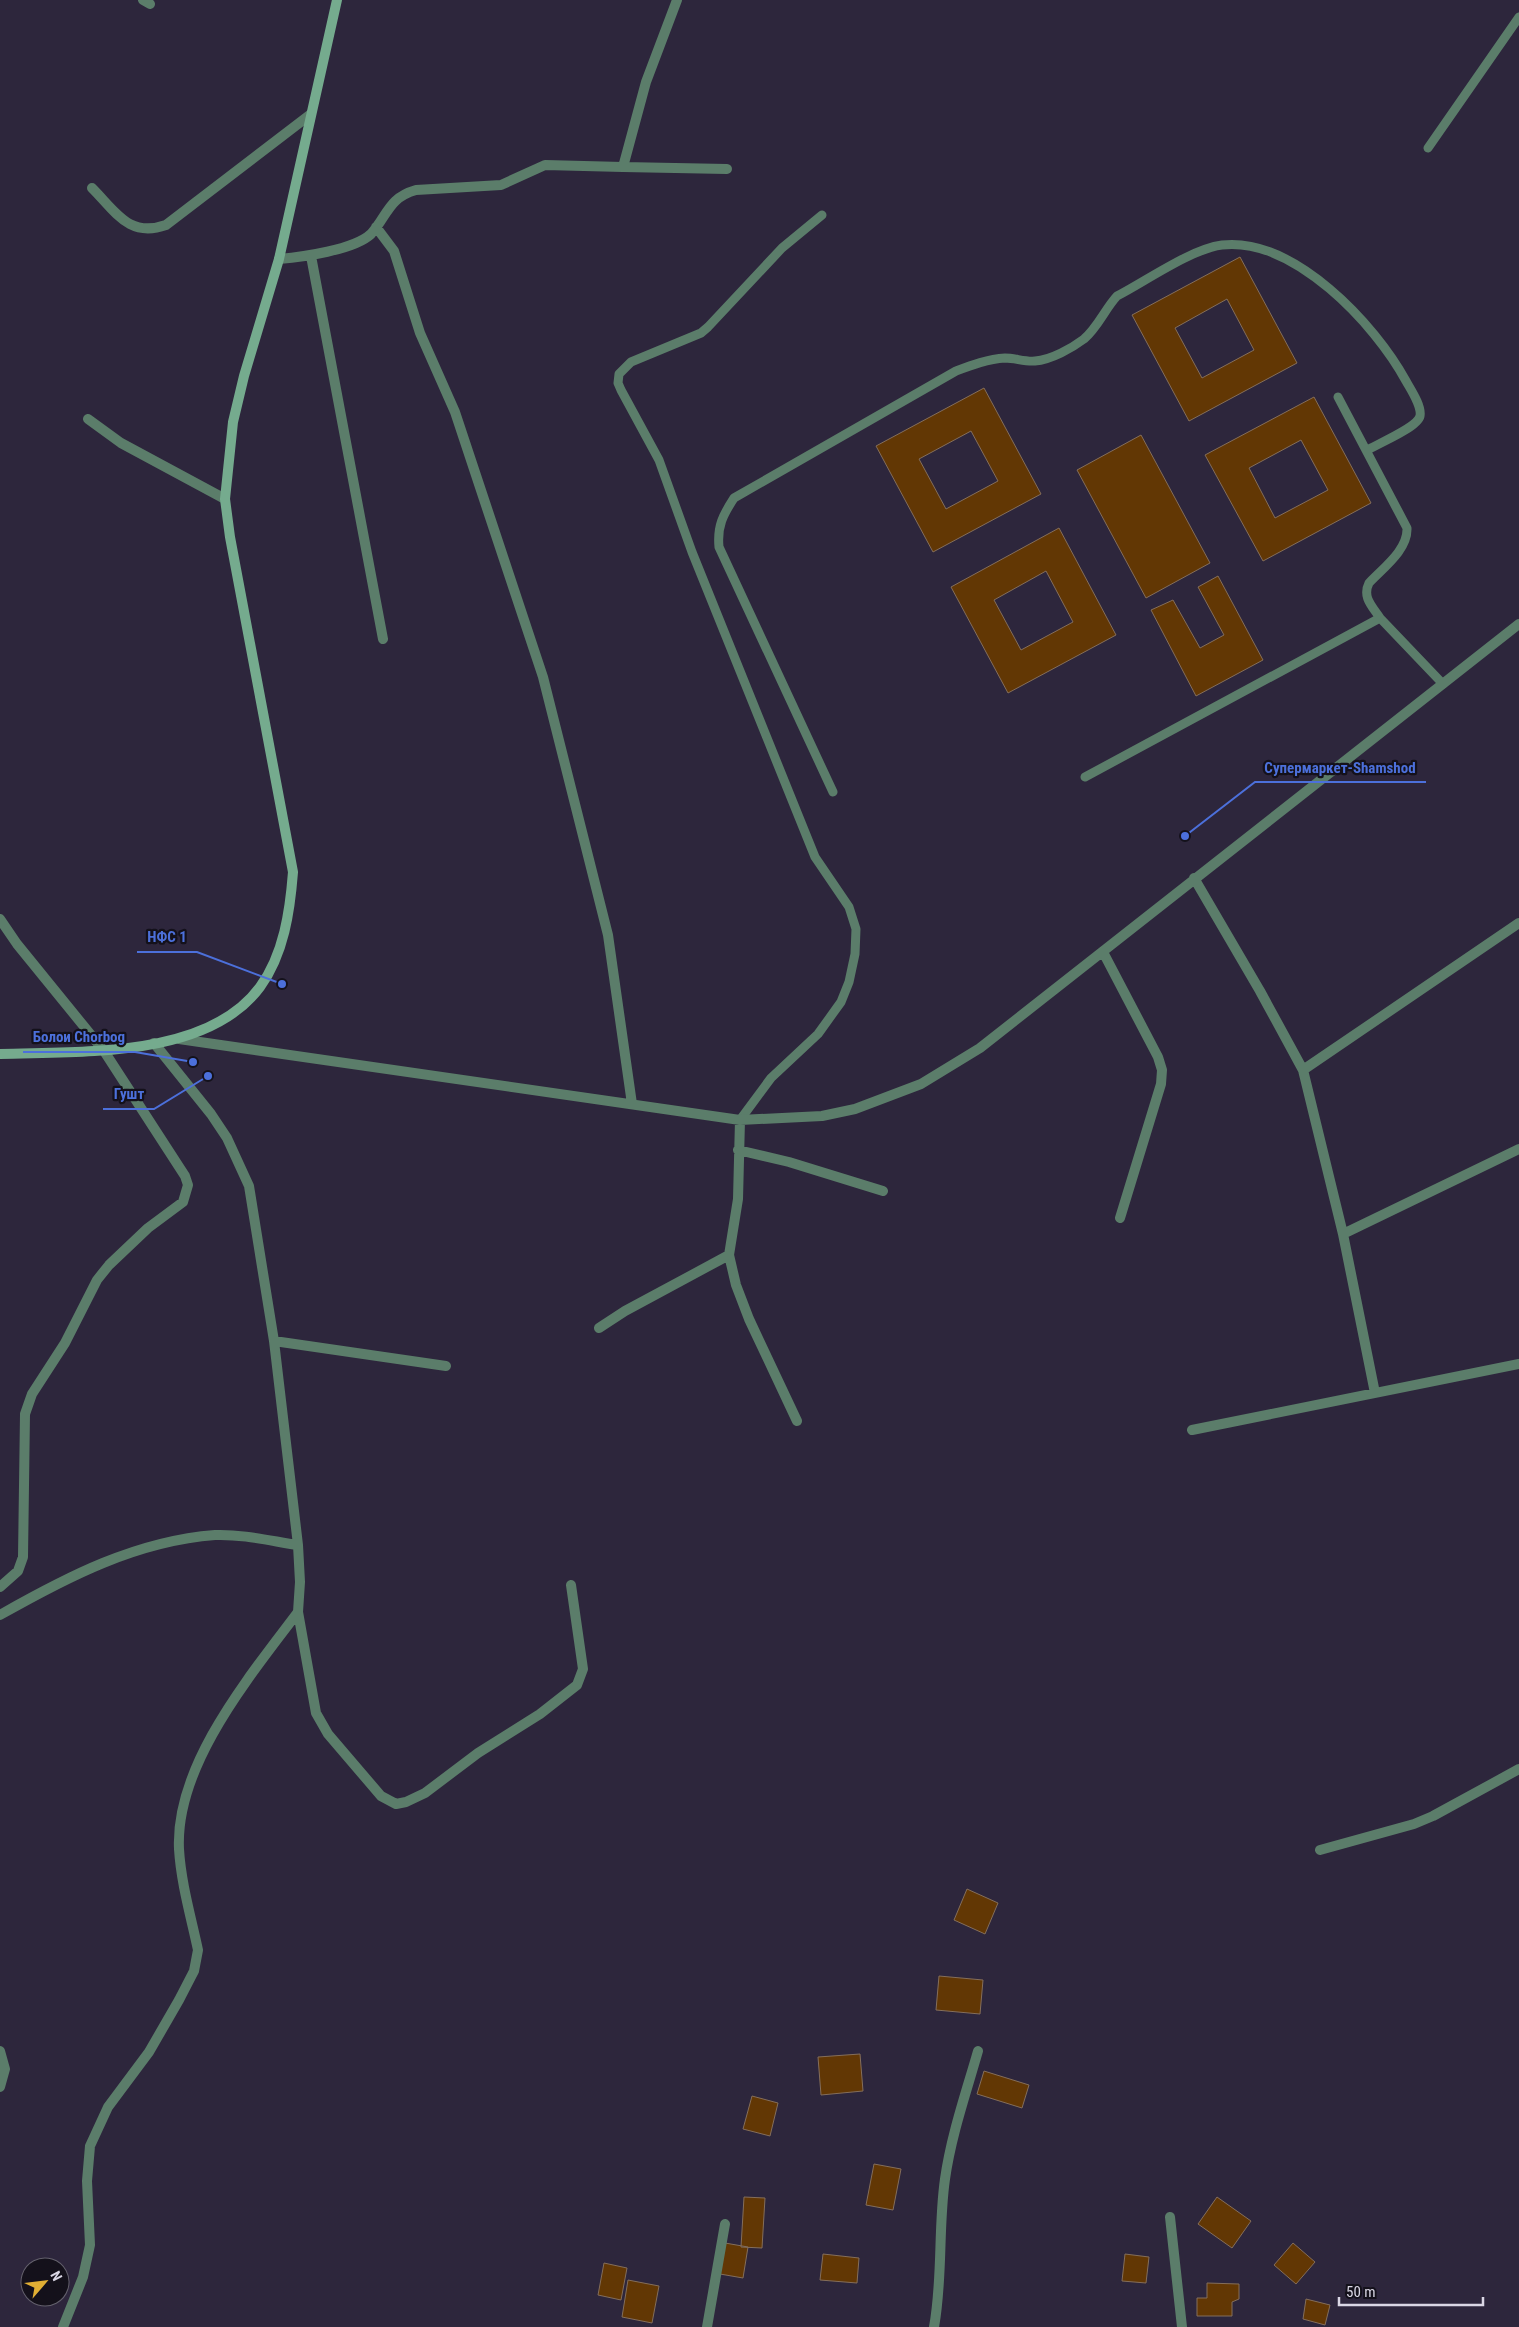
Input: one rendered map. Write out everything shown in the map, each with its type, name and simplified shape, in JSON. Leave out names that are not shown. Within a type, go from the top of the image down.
[{"type":"street","points":[[0,1054],[104,1051],[179,1039],[211,1025],[242,1007],[260,986],[277,953],[290,913],[293,872],[230,537],[225,499],[233,422],[244,376],[279,259],[337,0]]},
{"type":"street","points":[[623,167],[646,82],[677,0]]},
{"type":"street","points":[[92,188],[127,222],[139,229],[152,230],[166,225],[311,114]]},
{"type":"street","points":[[279,259],[311,256],[360,241],[376,227],[391,204],[408,192],[416,190],[501,185],[545,165],[728,169]]},
{"type":"street","points":[[376,227],[394,251],[420,333],[455,412],[543,677],[608,935],[632,1104]]},
{"type":"street","points":[[311,256],[383,638]]},
{"type":"street","points":[[88,419],[121,443],[225,499]]},
{"type":"street","points":[[179,1039],[740,1120],[822,1116],[855,1109],[922,1084],[980,1048],[1519,624]]},
{"type":"street","points":[[1194,878],[1260,991],[1303,1070],[1343,1234],[1375,1393]]},
{"type":"street","points":[[0,919],[17,944],[104,1051],[185,1176],[188,1185],[187,1194],[183,1202],[148,1228],[109,1265],[97,1280],[65,1343],[32,1394],[25,1414],[22,1557],[18,1571],[0,1587]]},
{"type":"street","points":[[1303,1070],[1519,923]]},
{"type":"street","points":[[1103,952],[1158,1056],[1162,1070],[1161,1084],[1120,1218]]},
{"type":"street","points":[[154,1043],[211,1114],[227,1138],[250,1186],[274,1341],[298,1545],[300,1582],[298,1612],[316,1713],[328,1734],[380,1796],[396,1804],[406,1802],[425,1793],[478,1753],[540,1714],[577,1685],[583,1669],[571,1585]]},
{"type":"street","points":[[740,1120],[738,1199],[729,1255],[736,1285],[746,1311],[797,1420]]},
{"type":"street","points":[[1343,1234],[1519,1148]]},
{"type":"street","points":[[738,1150],[790,1162],[883,1191]]},
{"type":"street","points":[[599,1328],[625,1311],[729,1255]]},
{"type":"street","points":[[274,1341],[446,1366]]},
{"type":"street","points":[[1192,1430],[1519,1364]]},
{"type":"street","points":[[0,1615],[61,1580],[107,1560],[170,1543],[216,1535],[240,1536],[298,1545]]},
{"type":"street","points":[[64,2327],[83,2277],[90,2245],[87,2180],[90,2146],[108,2107],[149,2052],[180,2000],[197,1962],[198,1950],[179,1849],[180,1827],[185,1797],[193,1772],[238,1692],[298,1612]]},
{"type":"street","points":[[1320,1850],[1414,1824],[1433,1816],[1519,1769]]},
{"type":"street","points":[[0,2051],[4,2069],[0,2087]]},
{"type":"street","points":[[934,2327],[939,2292],[944,2180],[952,2141],[978,2051]]},
{"type":"street","points":[[1170,2217],[1182,2327]]},
{"type":"street","points":[[707,2327],[725,2224]]},
{"type":"lane","points":[[1428,148],[1519,17]]},
{"type":"lane","points":[[740,1120],[771,1078],[818,1034],[841,1002],[849,982],[855,954],[856,928],[849,907],[815,857],[808,841],[692,552],[659,460],[621,390],[618,383],[618,374],[631,362],[701,333],[782,248],[822,215]]},
{"type":"lane","points":[[833,792],[719,547],[718,532],[721,518],[734,498],[956,371],[979,363],[1006,358],[1027,361],[1046,359],[1075,345],[1093,329],[1107,307],[1117,296],[1200,250],[1223,245],[1245,246],[1280,257],[1312,275],[1338,295],[1397,364],[1420,410],[1419,420],[1412,426],[1367,450]]},
{"type":"lane","points":[[1338,397],[1407,528],[1403,547],[1369,583],[1366,589],[1368,599],[1380,618],[1443,684]]},
{"type":"lane","points":[[1084,778],[1380,618]]},
{"type":"building","points":[[1240,257],[1297,363],[1189,421],[1132,315]],"holes":[[[1227,299],[1254,350],[1202,378],[1175,328]]]},
{"type":"building","points":[[984,388],[1041,494],[933,552],[876,446]],"holes":[[[971,431],[998,481],[946,509],[919,459]]]},
{"type":"building","points":[[1314,397],[1371,503],[1263,561],[1205,455]],"holes":[[[1301,440],[1328,490],[1275,518],[1249,468]]]},
{"type":"building","points":[[1141,435],[1210,563],[1146,598],[1077,470]]},
{"type":"building","points":[[1059,528],[1116,635],[1008,693],[951,587]],"holes":[[[1046,571],[1073,622],[1021,650],[994,600]]]},
{"type":"building","points":[[1218,576],[1263,660],[1196,696],[1151,610],[1173,600],[1200,648],[1224,635],[1198,587]]},
{"type":"building","points":[[967,1889],[998,1903],[985,1934],[954,1920]]},
{"type":"building","points":[[939,1976],[983,1980],[980,2014],[936,2010]]},
{"type":"building","points":[[860,2054],[863,2091],[821,2095],[818,2057]]},
{"type":"building","points":[[984,2071],[1029,2085],[1022,2108],[977,2094]]},
{"type":"building","points":[[752,2096],[778,2103],[770,2136],[743,2129]]},
{"type":"building","points":[[874,2164],[901,2169],[893,2210],[866,2205]]},
{"type":"building","points":[[744,2197],[765,2198],[762,2248],[741,2247]]},
{"type":"building","points":[[1217,2197],[1251,2221],[1232,2248],[1198,2224]]},
{"type":"building","points":[[725,2243],[748,2247],[743,2278],[720,2274]]},
{"type":"building","points":[[1293,2243],[1315,2262],[1296,2284],[1274,2265]]},
{"type":"building","points":[[823,2254],[859,2258],[857,2283],[820,2280]]},
{"type":"building","points":[[1125,2254],[1149,2257],[1146,2283],[1122,2281]]},
{"type":"building","points":[[604,2263],[627,2268],[621,2300],[598,2295]]},
{"type":"building","points":[[628,2280],[659,2286],[652,2323],[622,2317]]},
{"type":"building","points":[[1207,2283],[1239,2284],[1239,2299],[1232,2302],[1232,2316],[1197,2316],[1197,2298],[1207,2298]]},
{"type":"building","points":[[1306,2299],[1330,2305],[1325,2325],[1303,2319]]},
{"type":"place","name":"Супермаркет-Shamshod","points":[[1185,836]]},
{"type":"place","name":"НФС 1","points":[[282,984]]},
{"type":"place","name":"Болои Chorbog","points":[[193,1062]]},
{"type":"place","name":"Гушт","points":[[208,1076]]}]
